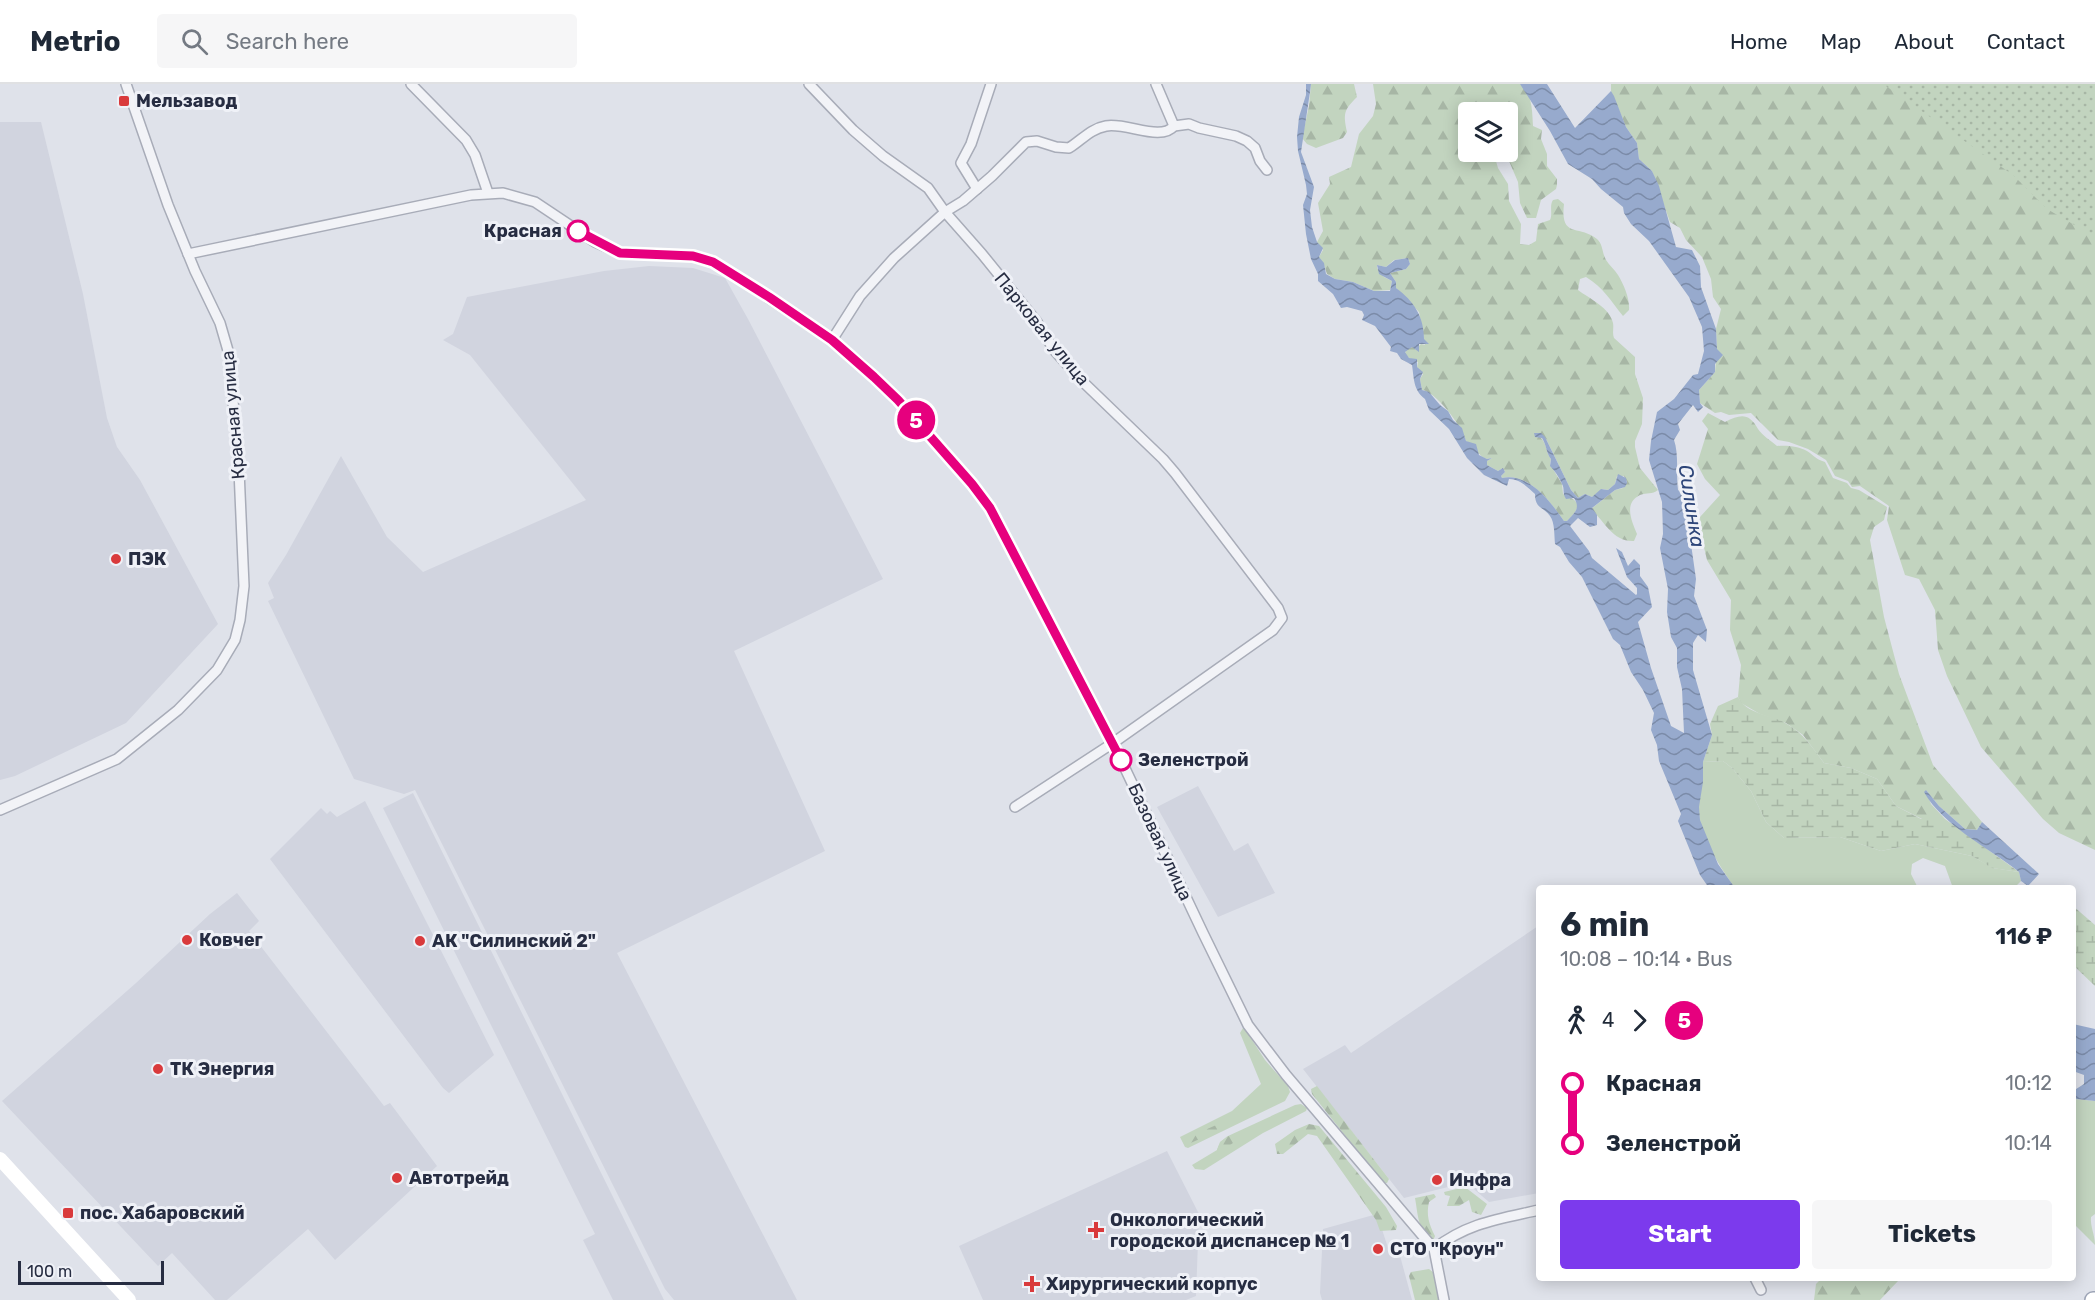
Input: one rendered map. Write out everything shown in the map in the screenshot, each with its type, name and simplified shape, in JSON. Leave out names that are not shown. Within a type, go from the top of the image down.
[{"type":"main road","points":[[0,1159],[129,1300]]},
{"type":"street","name":"Красная улица","points":[[0,810],[117,759],[178,710],[217,670],[235,640],[240,620],[244,586],[239,470],[229,354],[220,323],[168,205],[126,84]]},
{"type":"street","points":[[188,254],[488,193],[475,154],[466,140],[411,84]]},
{"type":"street","name":"Парковая улица","points":[[809,84],[853,130],[883,156],[928,188],[945,212],[1037,322],[1054,350],[1175,473],[1278,608],[1282,618],[1273,630],[1113,743]]},
{"type":"street","points":[[977,189],[961,163],[991,84]]},
{"type":"street","points":[[1156,84],[1174,126]]},
{"type":"street","points":[[832,340],[860,296],[878,274],[945,212],[977,189],[1026,142],[1037,141],[1056,147],[1069,148],[1090,132],[1106,126],[1131,127],[1158,134],[1170,131],[1174,126],[1190,124],[1199,129],[1236,136],[1247,141],[1255,148],[1260,161],[1267,170]]},
{"type":"street","name":"Базовая улица","points":[[488,193],[503,193],[535,202],[595,242],[620,253],[693,256],[713,262],[832,340],[898,400],[972,484],[990,508],[1113,743],[1248,1025],[1286,1075],[1434,1249],[1444,1300]]},
{"type":"street","points":[[1015,807],[1113,743]]},
{"type":"street","points":[[1434,1249],[1451,1235],[1478,1224],[1536,1211]]},
{"type":"street","points":[[1756,1281],[1761,1290]]},
{"type":"shaded area","points":[[0,122],[41,122],[83,294],[107,418],[117,447],[140,480],[218,624],[126,723],[15,776],[0,780]]},
{"type":"shaded area","points":[[649,266],[693,268],[725,278],[883,579],[734,651],[825,851],[617,953],[797,1300],[674,1300],[665,1289],[415,790],[404,794],[354,779],[268,601],[274,598],[268,583],[341,456],[387,537],[423,572],[586,500],[470,355],[443,340],[453,334],[467,297],[604,271]]},
{"type":"shaded area","points":[[1198,786],[1234,851],[1248,843],[1275,893],[1218,917],[1157,807]]},
{"type":"shaded area","points":[[413,793],[664,1300],[613,1300],[583,1240],[595,1234],[383,808]]},
{"type":"shaded area","points":[[365,801],[494,1055],[449,1093],[270,859],[321,808],[327,814],[330,811],[337,817]]},
{"type":"shaded area","points":[[237,893],[259,921],[249,931],[384,1106],[390,1103],[437,1166],[335,1260],[308,1229],[227,1300],[215,1300],[172,1253],[158,1266],[2,1101],[136,983],[210,914]]},
{"type":"shaded area","points":[[1536,927],[1536,1194],[1489,1202],[1469,1185],[1460,1184],[1404,1198],[1303,1069],[1345,1045],[1351,1053]]},
{"type":"shaded area","name":"Онкологический городской диспансер № 1","points":[[1167,1151],[1199,1214],[1196,1296],[1186,1300],[983,1300],[959,1246]]},
{"type":"shaded area","points":[[1377,1214],[1390,1254],[1399,1252],[1412,1300],[1322,1300],[1320,1293],[1323,1229]]},
{"type":"green space","points":[[1311,84],[1354,84],[1357,97],[1346,112],[1347,132],[1343,138],[1316,148],[1307,144],[1302,138]]},
{"type":"green space","points":[[1373,84],[1520,84],[1524,88],[1531,104],[1533,126],[1542,130],[1541,139],[1547,154],[1547,166],[1557,179],[1556,189],[1541,200],[1536,218],[1527,218],[1520,203],[1518,182],[1509,162],[1518,162],[1518,102],[1458,102],[1458,162],[1496,162],[1508,184],[1509,201],[1521,224],[1520,244],[1529,245],[1536,241],[1538,224],[1550,220],[1552,202],[1558,199],[1564,204],[1565,222],[1568,226],[1597,239],[1606,260],[1618,275],[1628,297],[1629,310],[1623,316],[1598,285],[1586,277],[1580,279],[1578,290],[1608,313],[1613,323],[1614,338],[1635,357],[1635,374],[1643,398],[1642,424],[1635,447],[1640,468],[1658,490],[1640,495],[1632,503],[1630,513],[1637,534],[1634,541],[1615,535],[1591,509],[1615,490],[1623,488],[1627,482],[1624,476],[1617,476],[1615,484],[1608,490],[1603,489],[1592,497],[1585,494],[1578,498],[1571,490],[1546,439],[1540,437],[1551,459],[1550,464],[1562,484],[1563,494],[1574,500],[1577,505],[1572,516],[1564,521],[1546,498],[1530,484],[1512,477],[1502,478],[1505,472],[1503,468],[1498,471],[1487,465],[1487,461],[1492,458],[1487,459],[1466,441],[1459,427],[1441,403],[1434,396],[1422,390],[1420,379],[1423,374],[1417,367],[1418,362],[1405,354],[1406,350],[1412,347],[1425,345],[1419,312],[1396,288],[1396,282],[1390,273],[1406,269],[1410,264],[1408,258],[1394,260],[1386,267],[1377,265],[1384,277],[1392,281],[1390,290],[1374,291],[1353,282],[1335,279],[1327,274],[1319,257],[1323,250],[1317,242],[1323,231],[1318,203],[1330,184],[1329,177],[1351,167],[1359,134],[1373,116],[1376,104]]},
{"type":"green space","points":[[1611,84],[2095,84],[2095,850],[2059,833],[2043,819],[1981,747],[1947,676],[1938,650],[1935,610],[1919,579],[1905,575],[1887,520],[1889,506],[1860,486],[1852,487],[1848,481],[1835,476],[1826,460],[1808,449],[1778,440],[1751,413],[1729,415],[1721,412],[1715,413],[1700,403],[1699,390],[1715,372],[1716,329],[1721,309],[1713,297],[1711,279],[1702,257],[1686,240],[1680,228],[1670,222],[1652,171],[1639,159],[1637,143],[1626,127],[1611,91]]},
{"type":"green space","points":[[1883,84],[2095,84],[2095,237],[2047,209],[2013,175]]},
{"type":"green space","points":[[1708,413],[1725,422],[1740,416],[1748,418],[1777,446],[1792,446],[1807,451],[1825,462],[1833,478],[1847,483],[1851,488],[1859,490],[1887,507],[1884,520],[1874,527],[1870,540],[1884,617],[1899,674],[1933,765],[1982,822],[1977,830],[1965,829],[1939,806],[1926,790],[1931,804],[1945,819],[1922,819],[1896,806],[1877,779],[1851,768],[1824,763],[1803,735],[1786,723],[1760,714],[1741,703],[1738,697],[1741,665],[1730,630],[1731,600],[1707,560],[1701,535],[1700,517],[1720,495],[1705,479],[1697,464],[1708,429],[1702,421]]},
{"type":"green space","points":[[1738,697],[1753,711],[1793,728],[1807,741],[1824,763],[1851,768],[1877,779],[1896,806],[1921,819],[1945,819],[2019,872],[1992,868],[1972,856],[1915,844],[1881,851],[1840,837],[1784,838],[1766,822],[1751,791],[1732,768],[1723,761],[1703,762],[1712,735],[1710,724],[1718,706]]},
{"type":"green space","points":[[1723,761],[1732,768],[1751,791],[1766,822],[1784,838],[1840,837],[1881,851],[1915,844],[1972,856],[1993,868],[2019,872],[2021,881],[2017,885],[1952,885],[1945,866],[1923,858],[1912,864],[1911,874],[1916,885],[1733,885],[1711,850],[1702,829],[1699,802],[1703,762]]},
{"type":"green space","points":[[2076,909],[2095,925],[2095,986],[2076,968]]},
{"type":"green space","points":[[1243,1028],[1265,1060],[1288,1086],[1290,1092],[1285,1101],[1188,1148],[1185,1147],[1180,1137],[1232,1111],[1261,1084],[1240,1033]]},
{"type":"green space","points":[[1317,1086],[1389,1179],[1387,1183],[1383,1183],[1312,1094],[1311,1089]]},
{"type":"green space","points":[[2076,1099],[2095,1101],[2095,1214],[2091,1220],[2095,1245],[2076,1226]]},
{"type":"green space","points":[[1301,1104],[1307,1108],[1306,1111],[1263,1133],[1204,1170],[1195,1169],[1192,1165],[1217,1150],[1220,1142],[1228,1136]]},
{"type":"green space","points":[[1237,1116],[1240,1119],[1238,1122],[1186,1145],[1185,1141],[1191,1136]]},
{"type":"green space","points":[[1309,1124],[1319,1126],[1386,1207],[1397,1226],[1396,1230],[1380,1231],[1376,1220],[1317,1136],[1308,1134],[1283,1154],[1277,1154],[1275,1144],[1295,1130]]},
{"type":"green space","points":[[1235,1134],[1238,1136],[1237,1140],[1222,1151],[1217,1150],[1223,1139]]},
{"type":"green space","points":[[1465,1187],[1487,1204],[1481,1215],[1472,1212],[1469,1200],[1459,1206],[1447,1206],[1450,1196],[1445,1195],[1444,1192]]},
{"type":"green space","points":[[1434,1194],[1436,1197],[1429,1202],[1428,1211],[1435,1236],[1433,1241],[1424,1233],[1418,1217],[1415,1198]]},
{"type":"green space","points":[[1429,1269],[1434,1273],[1440,1300],[1415,1300],[1409,1276],[1411,1272]]},
{"type":"green space","points":[[1819,1281],[1898,1281],[1880,1300],[1814,1300],[1816,1284]]},
{"type":"water","points":[[1306,84],[1311,84],[1301,152],[1314,187],[1310,210],[1317,242],[1323,248],[1319,257],[1324,263],[1326,274],[1374,291],[1390,291],[1392,281],[1379,274],[1377,265],[1386,267],[1395,260],[1408,258],[1410,264],[1406,269],[1390,273],[1396,282],[1396,288],[1417,310],[1424,331],[1424,339],[1429,344],[1419,344],[1419,352],[1412,347],[1405,352],[1409,358],[1417,359],[1417,367],[1423,372],[1420,379],[1422,390],[1429,392],[1448,411],[1453,420],[1462,428],[1466,441],[1476,444],[1479,455],[1487,459],[1492,458],[1487,461],[1487,465],[1498,471],[1503,468],[1505,472],[1502,478],[1512,477],[1530,484],[1546,497],[1564,521],[1567,521],[1576,511],[1576,502],[1574,498],[1566,499],[1561,481],[1550,466],[1551,459],[1544,441],[1542,438],[1535,437],[1534,433],[1541,433],[1545,437],[1571,490],[1578,498],[1585,494],[1592,497],[1601,489],[1608,490],[1615,484],[1618,474],[1626,478],[1625,487],[1615,490],[1592,508],[1597,515],[1597,525],[1590,527],[1578,518],[1570,526],[1592,558],[1636,595],[1637,588],[1627,577],[1616,548],[1622,552],[1628,566],[1634,559],[1640,565],[1640,576],[1648,587],[1652,607],[1638,622],[1671,726],[1684,733],[1677,648],[1671,637],[1667,612],[1668,589],[1660,548],[1663,534],[1662,502],[1649,460],[1657,412],[1674,399],[1693,375],[1698,374],[1704,351],[1702,327],[1689,297],[1649,241],[1631,224],[1623,207],[1592,179],[1568,164],[1520,84],[1547,84],[1575,128],[1611,91],[1614,96],[1626,127],[1637,143],[1639,159],[1652,171],[1659,186],[1676,247],[1692,250],[1700,266],[1701,287],[1716,329],[1717,349],[1723,355],[1715,364],[1715,372],[1699,390],[1700,403],[1703,407],[1698,412],[1693,405],[1678,424],[1680,430],[1674,440],[1678,490],[1684,495],[1696,579],[1694,596],[1707,630],[1706,642],[1698,635],[1693,643],[1693,670],[1712,735],[1703,762],[1700,820],[1718,864],[1733,885],[1707,885],[1700,875],[1678,821],[1681,814],[1659,761],[1657,745],[1651,730],[1654,713],[1582,577],[1560,547],[1555,544],[1552,519],[1538,505],[1535,494],[1517,480],[1509,479],[1507,486],[1484,475],[1467,458],[1449,429],[1429,410],[1425,399],[1416,388],[1412,365],[1401,359],[1397,353],[1390,351],[1391,347],[1375,326],[1362,320],[1364,315],[1362,311],[1347,307],[1341,308],[1333,294],[1318,281],[1306,234],[1303,205],[1307,194],[1297,137],[1299,117],[1306,95]]},
{"type":"water","points":[[1926,790],[1939,806],[1965,829],[1977,830],[1982,822],[2039,874],[2027,885],[2021,881],[2019,872],[1954,826],[1932,804],[1924,792]]},
{"type":"water","points":[[2076,1025],[2095,1029],[2095,1101],[2076,1099],[2076,1089],[2084,1084],[2084,1075],[2076,1072]]},
{"type":"bus line","name":"5","points":[[578,231],[595,242],[620,253],[693,256],[713,262],[832,340],[898,400],[972,484],[990,508],[1121,760]]},
{"type":"place","name":"Мельзавод","points":[[124,101]]},
{"type":"place","name":"Красная","points":[[578,231]]},
{"type":"place","name":"ПЭК","points":[[116,559]]},
{"type":"place","name":"Зеленстрой","points":[[1121,760]]},
{"type":"place","name":"Ковчег","points":[[187,940]]},
{"type":"place","name":"АК \"Силинский 2\"","points":[[420,941]]},
{"type":"place","name":"ТК Энергия","points":[[158,1069]]},
{"type":"place","name":"Автотрейд","points":[[397,1178]]},
{"type":"place","name":"Инфра","points":[[1437,1180]]},
{"type":"place","name":"пос. Хабаровский","points":[[68,1213]]},
{"type":"place","name":"Онкологический городской диспансер № 1","points":[[1096,1230]]},
{"type":"place","name":"СТО \"Кроун\"","points":[[1378,1249]]},
{"type":"place","name":"Хирургический корпус","points":[[1032,1284]]},
{"type":"water label","name":"Силинка","points":[[1692,506]]}]
